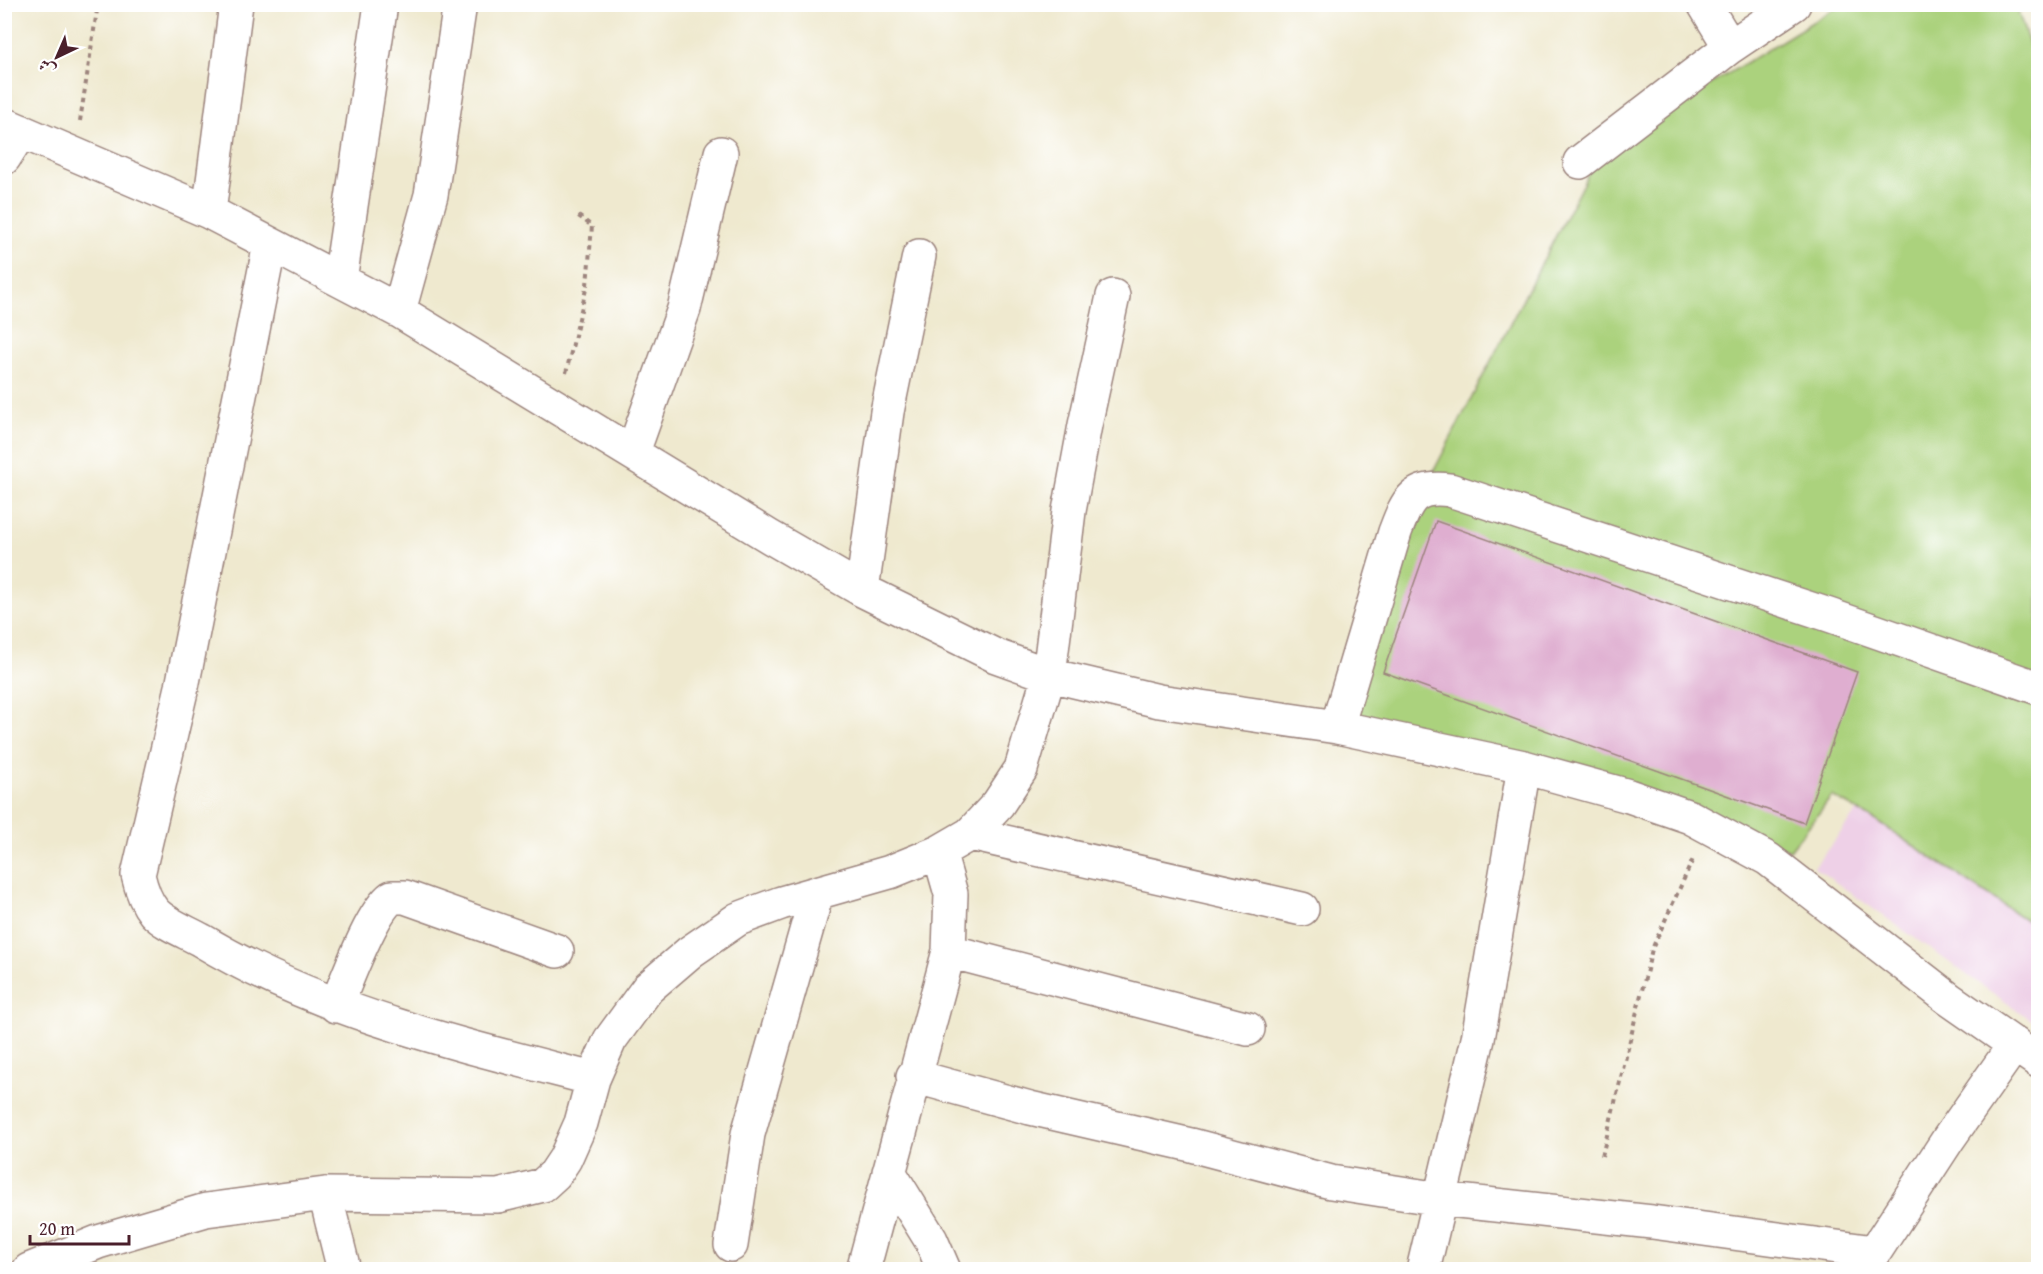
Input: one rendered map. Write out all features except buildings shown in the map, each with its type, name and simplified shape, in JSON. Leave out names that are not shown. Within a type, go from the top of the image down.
[{"type":"street","points":[[209,212],[236,4]]},
{"type":"street","points":[[340,280],[381,4]]},
{"type":"street","points":[[399,311],[431,195],[460,4]]},
{"type":"street","points":[[1704,4],[1730,46]]},
{"type":"street","points":[[1580,162],[1730,46],[1794,4]]},
{"type":"street","points":[[10,138],[75,154],[209,212],[340,280],[399,311],[558,406],[729,513],[862,590],[996,656],[1048,675],[1159,701],[1337,727],[1524,767],[1629,796],[1690,817],[1768,859],[1949,999],[2027,1053],[1869,1260],[1330,1182],[1191,1145],[1030,1108],[913,1076]]},
{"type":"street","points":[[633,452],[684,309],[721,153]]},
{"type":"street","points":[[270,244],[182,687],[138,875],[143,894],[155,913],[226,956],[336,1006],[424,1036],[593,1079]]},
{"type":"street","points":[[862,590],[887,412],[919,256]]},
{"type":"street","points":[[28,1269],[98,1242],[206,1210],[325,1194],[498,1196],[543,1185],[555,1174],[565,1159],[581,1123],[593,1079],[610,1040],[648,988],[690,952],[738,919],[891,872],[939,852],[970,834],[998,804],[1021,769],[1048,675],[1071,500],[1113,296]]},
{"type":"street","points":[[1337,727],[1395,532],[1406,504],[1415,494],[1427,489],[1450,490],[1828,615],[2038,688]]},
{"type":"street","points":[[1423,1269],[1478,1039],[1524,767]]},
{"type":"street","points":[[970,834],[1302,909]]},
{"type":"street","points":[[863,1269],[913,1076],[949,951],[951,894],[939,852]]},
{"type":"street","points":[[731,1245],[748,1134],[817,893]]},
{"type":"street","points":[[336,1006],[361,946],[382,907],[392,897],[405,897],[557,951]]},
{"type":"street","points":[[949,951],[1248,1029]]},
{"type":"street","points":[[889,1172],[931,1240],[944,1269]]},
{"type":"street","points":[[325,1194],[344,1269]]},
{"type":"path","points":[[75,154],[98,4]]},
{"type":"path","points":[[558,406],[587,285],[591,246],[592,226],[576,215]]},
{"type":"path","points":[[1602,1156],[1652,949],[1707,826]]},
{"type":"shaded area","points":[[1879,783],[2038,888],[2038,1025],[1814,867]]},
{"type":"green space","points":[[1840,5],[2016,5],[2038,71],[2038,928],[1878,822],[1832,796],[1790,850],[1569,771],[1332,721],[1429,480],[1599,153]]}]
